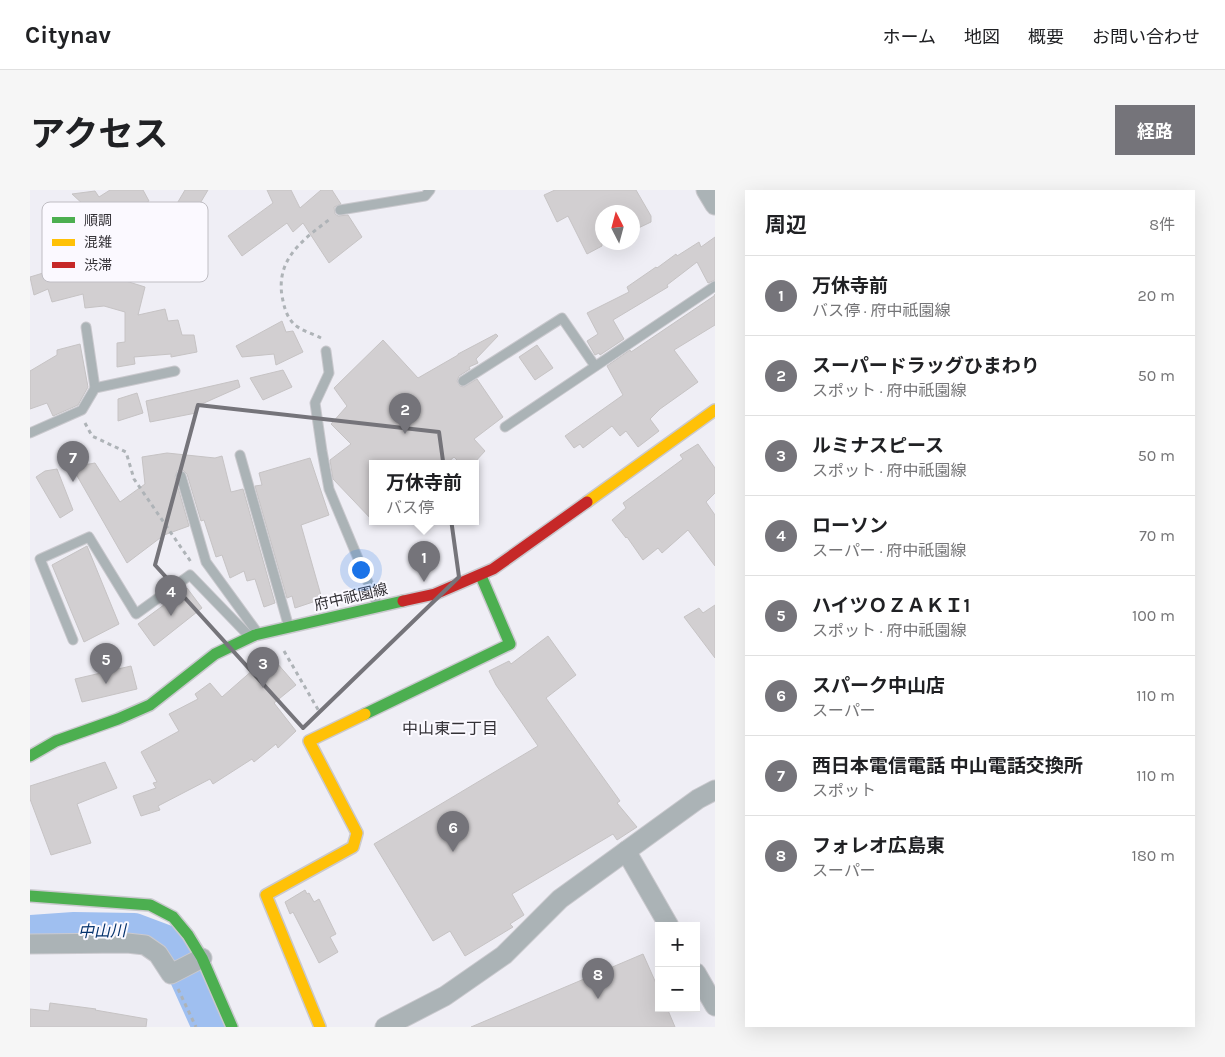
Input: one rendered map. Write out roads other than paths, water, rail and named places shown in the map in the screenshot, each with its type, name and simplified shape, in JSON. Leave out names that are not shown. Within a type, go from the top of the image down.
[{"type":"street","points":[[706,190],[715,205]]},
{"type":"street","name":"府中祇園線","points":[[32,752],[150,705],[215,654],[255,636],[435,594],[481,576],[715,410]]},
{"type":"street","points":[[320,1027],[266,895],[353,847],[357,833],[309,741],[510,644],[481,576]]},
{"type":"street","points":[[385,1027],[445,996],[504,955],[560,899],[698,800],[715,790]]},
{"type":"street","points":[[626,851],[667,922]]},
{"type":"street","points":[[30,896],[150,905],[173,917],[188,935],[232,1027]]},
{"type":"street","points":[[30,944],[127,943],[145,945],[158,954],[174,972],[199,960]]},
{"type":"street","points":[[700,980],[715,1006]]},
{"type":"lane","points":[[340,210],[425,196],[430,190]]},
{"type":"lane","points":[[505,427],[715,286]]},
{"type":"lane","points":[[463,381],[562,318],[595,366]]},
{"type":"lane","points":[[30,434],[82,410],[95,388],[86,327]]},
{"type":"lane","points":[[326,351],[329,372],[315,403],[322,451],[330,490],[378,607]]},
{"type":"lane","points":[[95,388],[175,371]]},
{"type":"lane","points":[[240,455],[289,627]]},
{"type":"lane","points":[[181,476],[206,562],[255,636]]},
{"type":"lane","points":[[73,640],[40,559],[89,537],[136,614],[190,575],[255,636]]},
{"type":"waterway","name":"中山川","points":[[30,932],[74,929],[134,930],[166,942],[177,956],[209,1027]]},
{"type":"place","name":"スーパードラッグひまわり","points":[[405,434]]},
{"type":"place","name":"西日本電信電話 中山電話交換所","points":[[73,482]]},
{"type":"place","name":"万休寺前","points":[[424,582]]},
{"type":"place","name":"ローソン","points":[[171,616]]},
{"type":"place","name":"ハイツＯＺＡＫＩ1","points":[[106,684]]},
{"type":"place","name":"ルミナスピース","points":[[263,688]]},
{"type":"place","name":"スパーク中山店","points":[[453,852]]},
{"type":"place","name":"フォレオ広島東","points":[[598,999]]},
{"type":"district","name":"中山東二丁目","points":[[450,728]]}]
